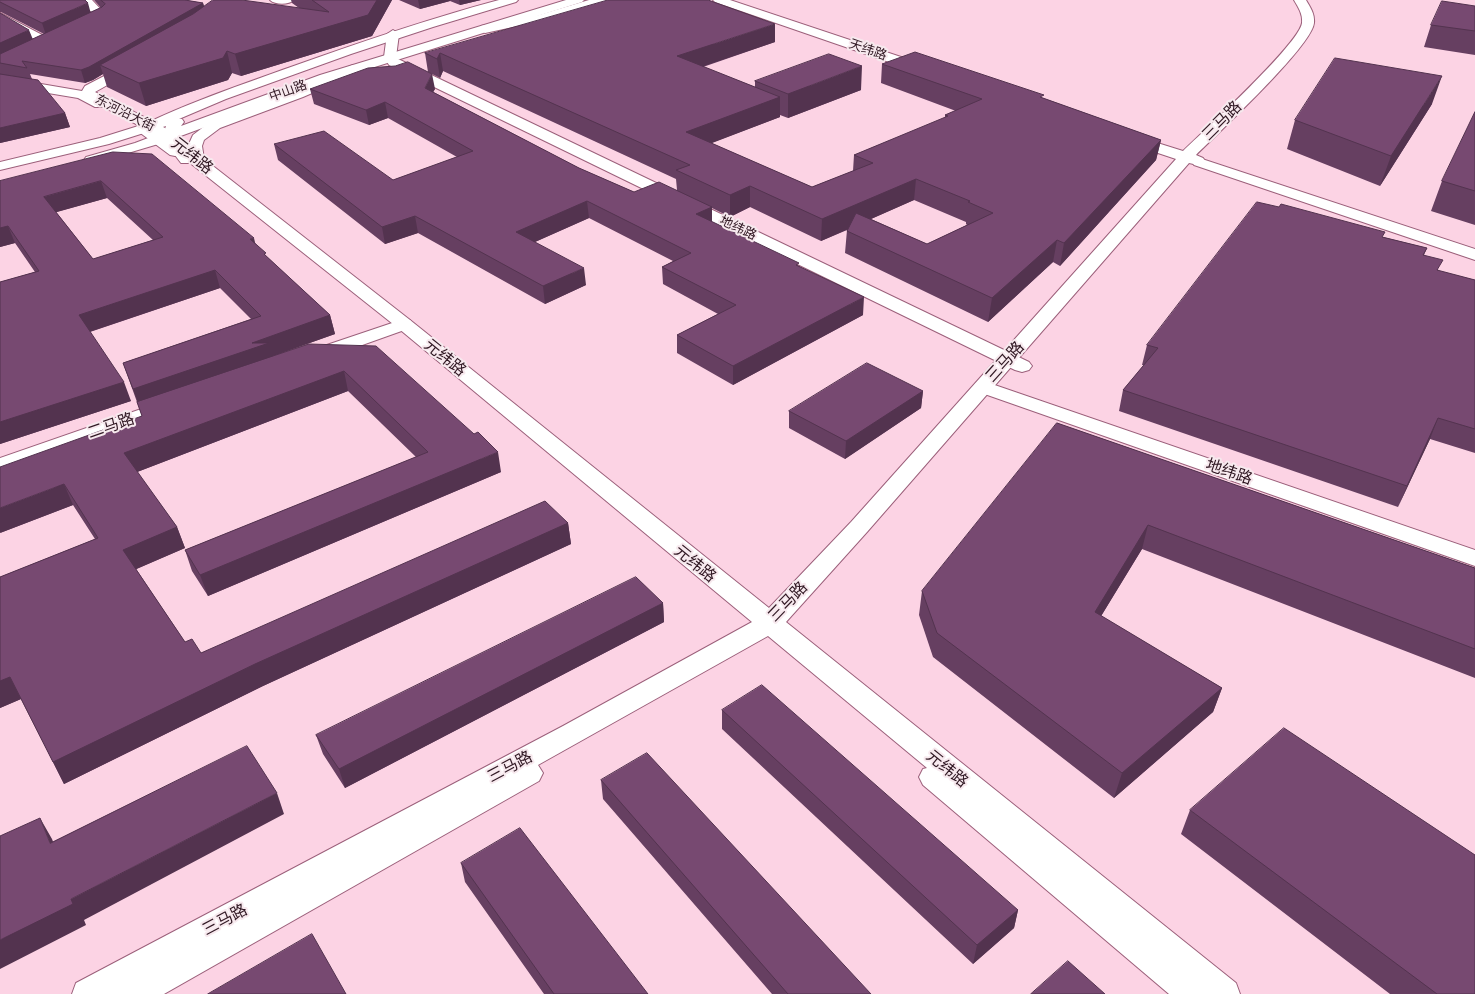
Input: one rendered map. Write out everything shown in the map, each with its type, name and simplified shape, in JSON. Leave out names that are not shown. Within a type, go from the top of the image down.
[{"type":"street","points":[[73,29],[101,16],[86,0]]},
{"type":"street","points":[[276,0],[288,0]]},
{"type":"street","points":[[160,134],[204,102],[391,45],[441,19],[512,0]]},
{"type":"street","name":"中山路","points":[[76,164],[140,146],[192,113],[391,45],[537,0]]},
{"type":"street","name":"中山路","points":[[0,166],[104,141],[160,134],[360,66],[391,45],[481,30],[578,0]]},
{"type":"street","points":[[481,30],[541,18],[600,0]]},
{"type":"street","name":"天纬路","points":[[719,0],[934,68],[744,0]]},
{"type":"street","name":"三马路","points":[[133,994],[730,662],[763,631],[859,527],[991,390],[1196,156],[1292,51],[1308,24],[1307,13],[1300,0]]},
{"type":"street","name":"三马路","points":[[1196,156],[1299,54],[1314,27],[1314,12],[1307,0]]},
{"type":"street","points":[[0,17],[46,42]]},
{"type":"street","points":[[33,49],[60,36]]},
{"type":"street","name":"地纬路","points":[[391,45],[393,62],[1015,362]]},
{"type":"street","name":"东河沿大街","points":[[143,60],[90,89],[88,93],[160,134]]},
{"type":"street","points":[[191,159],[198,138],[215,125],[298,94],[360,66]]},
{"type":"street","name":"东河沿大街","points":[[0,81],[82,95],[160,134]]},
{"type":"street","points":[[160,134],[192,113]]},
{"type":"street","points":[[1122,131],[1475,255]]},
{"type":"street","name":"元纬路","points":[[160,134],[738,599],[763,631],[1224,994]]},
{"type":"street","points":[[302,360],[398,326]]},
{"type":"street","name":"元纬路","points":[[398,326],[763,631],[1193,994]]},
{"type":"street","name":"地纬路","points":[[991,390],[1475,558]]},
{"type":"street","name":"二马路","points":[[0,465],[188,399]]},
{"type":"street","name":"三马路","points":[[88,994],[763,631]]},
{"type":"building","points":[[0,0],[85,0],[88,3],[42,23],[0,2]]},
{"type":"building","points":[[101,0],[185,0],[203,3],[89,67],[81,70],[22,61],[27,68],[0,63],[0,54],[102,7],[105,4]]},
{"type":"building","points":[[213,0],[242,0],[329,12],[312,0],[377,0],[368,15],[235,54],[227,51],[223,58],[139,83],[100,65],[193,14]]},
{"type":"building","points":[[608,0],[708,0],[775,24],[677,56],[780,97],[686,132],[812,187],[873,163],[854,155],[948,116],[945,115],[982,99],[882,64],[915,52],[1044,95],[1040,97],[1161,140],[1064,243],[1057,240],[992,298],[847,231],[856,213],[927,244],[993,213],[968,202],[970,201],[916,179],[822,219],[750,186],[730,195],[676,170],[690,165],[440,53],[437,59],[425,53]]},
{"type":"building","points":[[1442,1],[1475,6],[1475,31],[1431,25]]},
{"type":"building","points":[[0,13],[29,30],[0,43]]},
{"type":"building","points":[[829,54],[862,66],[788,94],[755,81]]},
{"type":"building","points":[[1335,58],[1442,76],[1391,156],[1295,120]]},
{"type":"building","points":[[408,62],[432,74],[425,88],[579,168],[634,192],[659,182],[712,207],[696,214],[799,263],[796,265],[864,297],[733,366],[677,335],[736,305],[662,267],[691,253],[587,201],[516,232],[584,268],[543,286],[415,216],[382,227],[274,144],[324,131],[393,180],[473,151],[385,102],[366,110],[310,89],[368,68],[395,66]]},
{"type":"building","points":[[0,74],[38,80],[65,113],[0,128]]},
{"type":"building","points":[[1475,112],[1475,191],[1442,181]]},
{"type":"building","points":[[113,152],[152,154],[254,238],[250,239],[266,253],[264,254],[330,315],[252,343],[269,343],[133,389],[123,363],[261,316],[215,270],[79,315],[124,382],[0,422],[0,282],[39,271],[8,226],[0,228],[0,181]],"holes":[[[101,181],[163,237],[93,259],[44,197]]]},
{"type":"building","points":[[1257,202],[1279,207],[1281,204],[1385,232],[1382,237],[1427,248],[1423,255],[1443,260],[1437,270],[1475,280],[1475,429],[1438,418],[1407,486],[1123,390],[1158,348],[1147,345]]},
{"type":"building","points":[[309,344],[376,346],[474,434],[478,432],[498,452],[200,575],[185,550],[428,452],[344,371],[124,453],[177,527],[123,550],[185,642],[192,639],[201,653],[545,501],[568,523],[255,664],[53,762],[10,677],[0,681],[0,577],[98,538],[64,484],[0,508],[0,467],[142,416],[137,402]]},
{"type":"building","points":[[867,363],[923,391],[846,441],[789,411]]},
{"type":"building","points":[[1057,423],[1475,568],[1475,649],[1148,525],[1095,612],[1222,688],[1122,773],[937,633],[922,591]]},
{"type":"building","points":[[636,577],[663,603],[339,769],[316,735]]},
{"type":"building","points":[[762,685],[1018,910],[977,945],[722,710]]},
{"type":"building","points":[[1284,728],[1475,855],[1475,994],[1437,994],[1190,810]]},
{"type":"building","points":[[247,746],[277,793],[71,899],[73,904],[0,940],[0,836],[40,818],[50,843]]},
{"type":"building","points":[[647,753],[871,994],[788,994],[601,780]]},
{"type":"building","points":[[520,828],[648,994],[554,994],[461,863]]},
{"type":"building","points":[[312,934],[346,994],[208,994]]},
{"type":"building","points":[[1068,961],[1105,994],[1031,994]]}]
